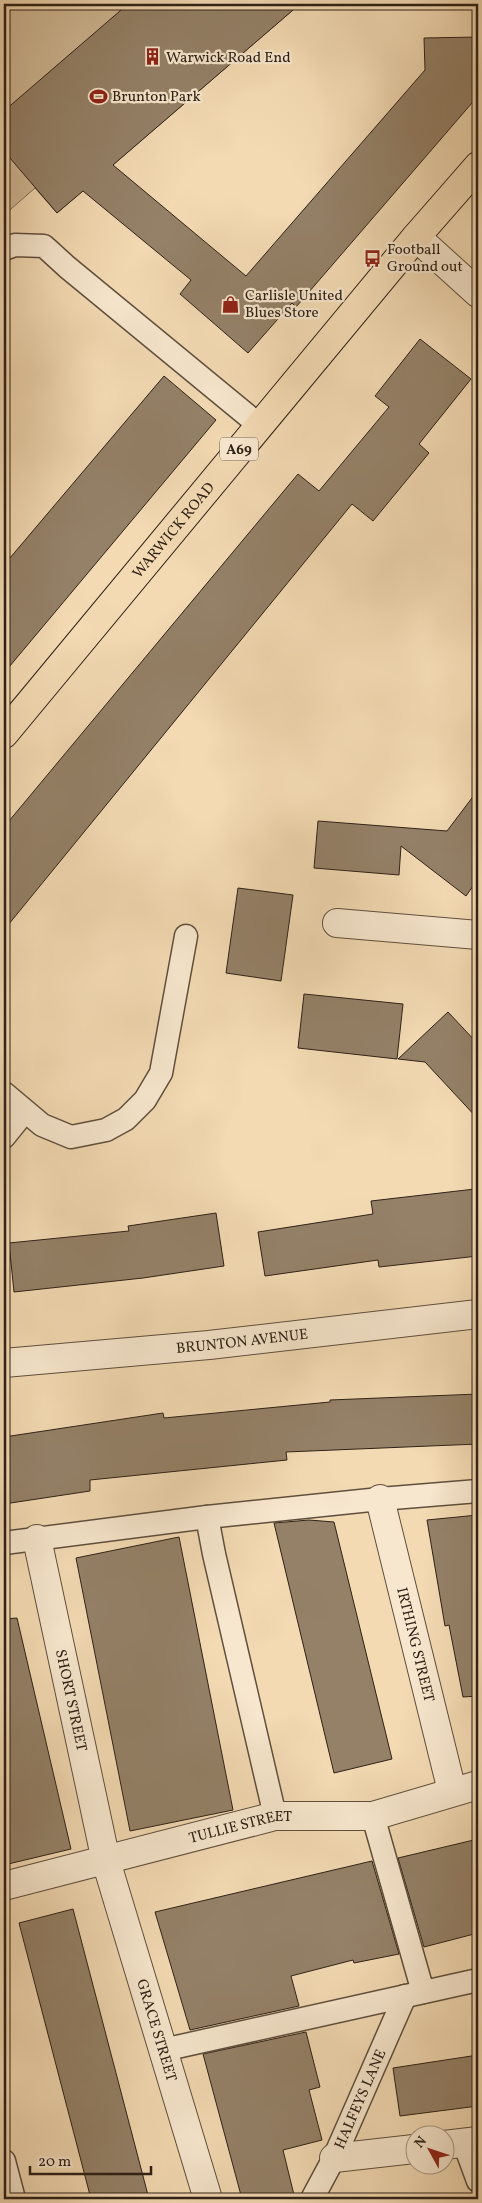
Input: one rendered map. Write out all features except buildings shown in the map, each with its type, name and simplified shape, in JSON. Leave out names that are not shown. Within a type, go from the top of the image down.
[{"type":"main road","name":"WARWICK ROAD","points":[[4,734],[259,425],[416,237],[478,166]]},
{"type":"street","points":[[416,237],[478,293]]},
{"type":"street","points":[[337,922],[478,935]]},
{"type":"street","name":"BRUNTON AVENUE","points":[[4,1363],[209,1345],[478,1314]]},
{"type":"street","name":"IRTHING STREET","points":[[380,1499],[452,1791]]},
{"type":"street","name":"SHORT STREET","points":[[37,1539],[106,1861]]},
{"type":"street","name":"TULLIE STREET","points":[[4,1886],[275,1816],[373,1816],[452,1791],[478,1785]]},
{"type":"street","name":"GRACE STREET","points":[[106,1861],[208,2199]]},
{"type":"street","points":[[334,2158],[404,2150]]},
{"type":"lane","points":[[4,249],[15,245],[44,246],[259,425]]},
{"type":"lane","points":[[4,1093],[42,1125],[71,1138],[106,1130],[126,1119],[145,1100],[161,1073],[186,936]]},
{"type":"lane","points":[[4,1137],[25,1111]]},
{"type":"lane","points":[[4,1543],[207,1517],[478,1491]]},
{"type":"lane","points":[[207,1517],[275,1816]]},
{"type":"lane","points":[[373,1816],[414,1994]]},
{"type":"lane","points":[[164,2050],[478,1980]]},
{"type":"lane","name":"HALFEYS LANE","points":[[312,2199],[414,1994]]},
{"type":"lane","points":[[462,2143],[478,2181]]},
{"type":"lane","points":[[4,2161],[14,2199]]},
{"type":"shaded area","name":"Brunton Park","points":[[4,4],[300,4],[57,213],[35,188],[4,215]]},
{"type":"place","name":"Warwick Road End","points":[[152,57]]},
{"type":"place","name":"Brunton Park","points":[[98,96]]},
{"type":"place","name":"Football Ground out","points":[[373,258]]},
{"type":"place","name":"Carlisle United Blues Store","points":[[231,304]]}]
